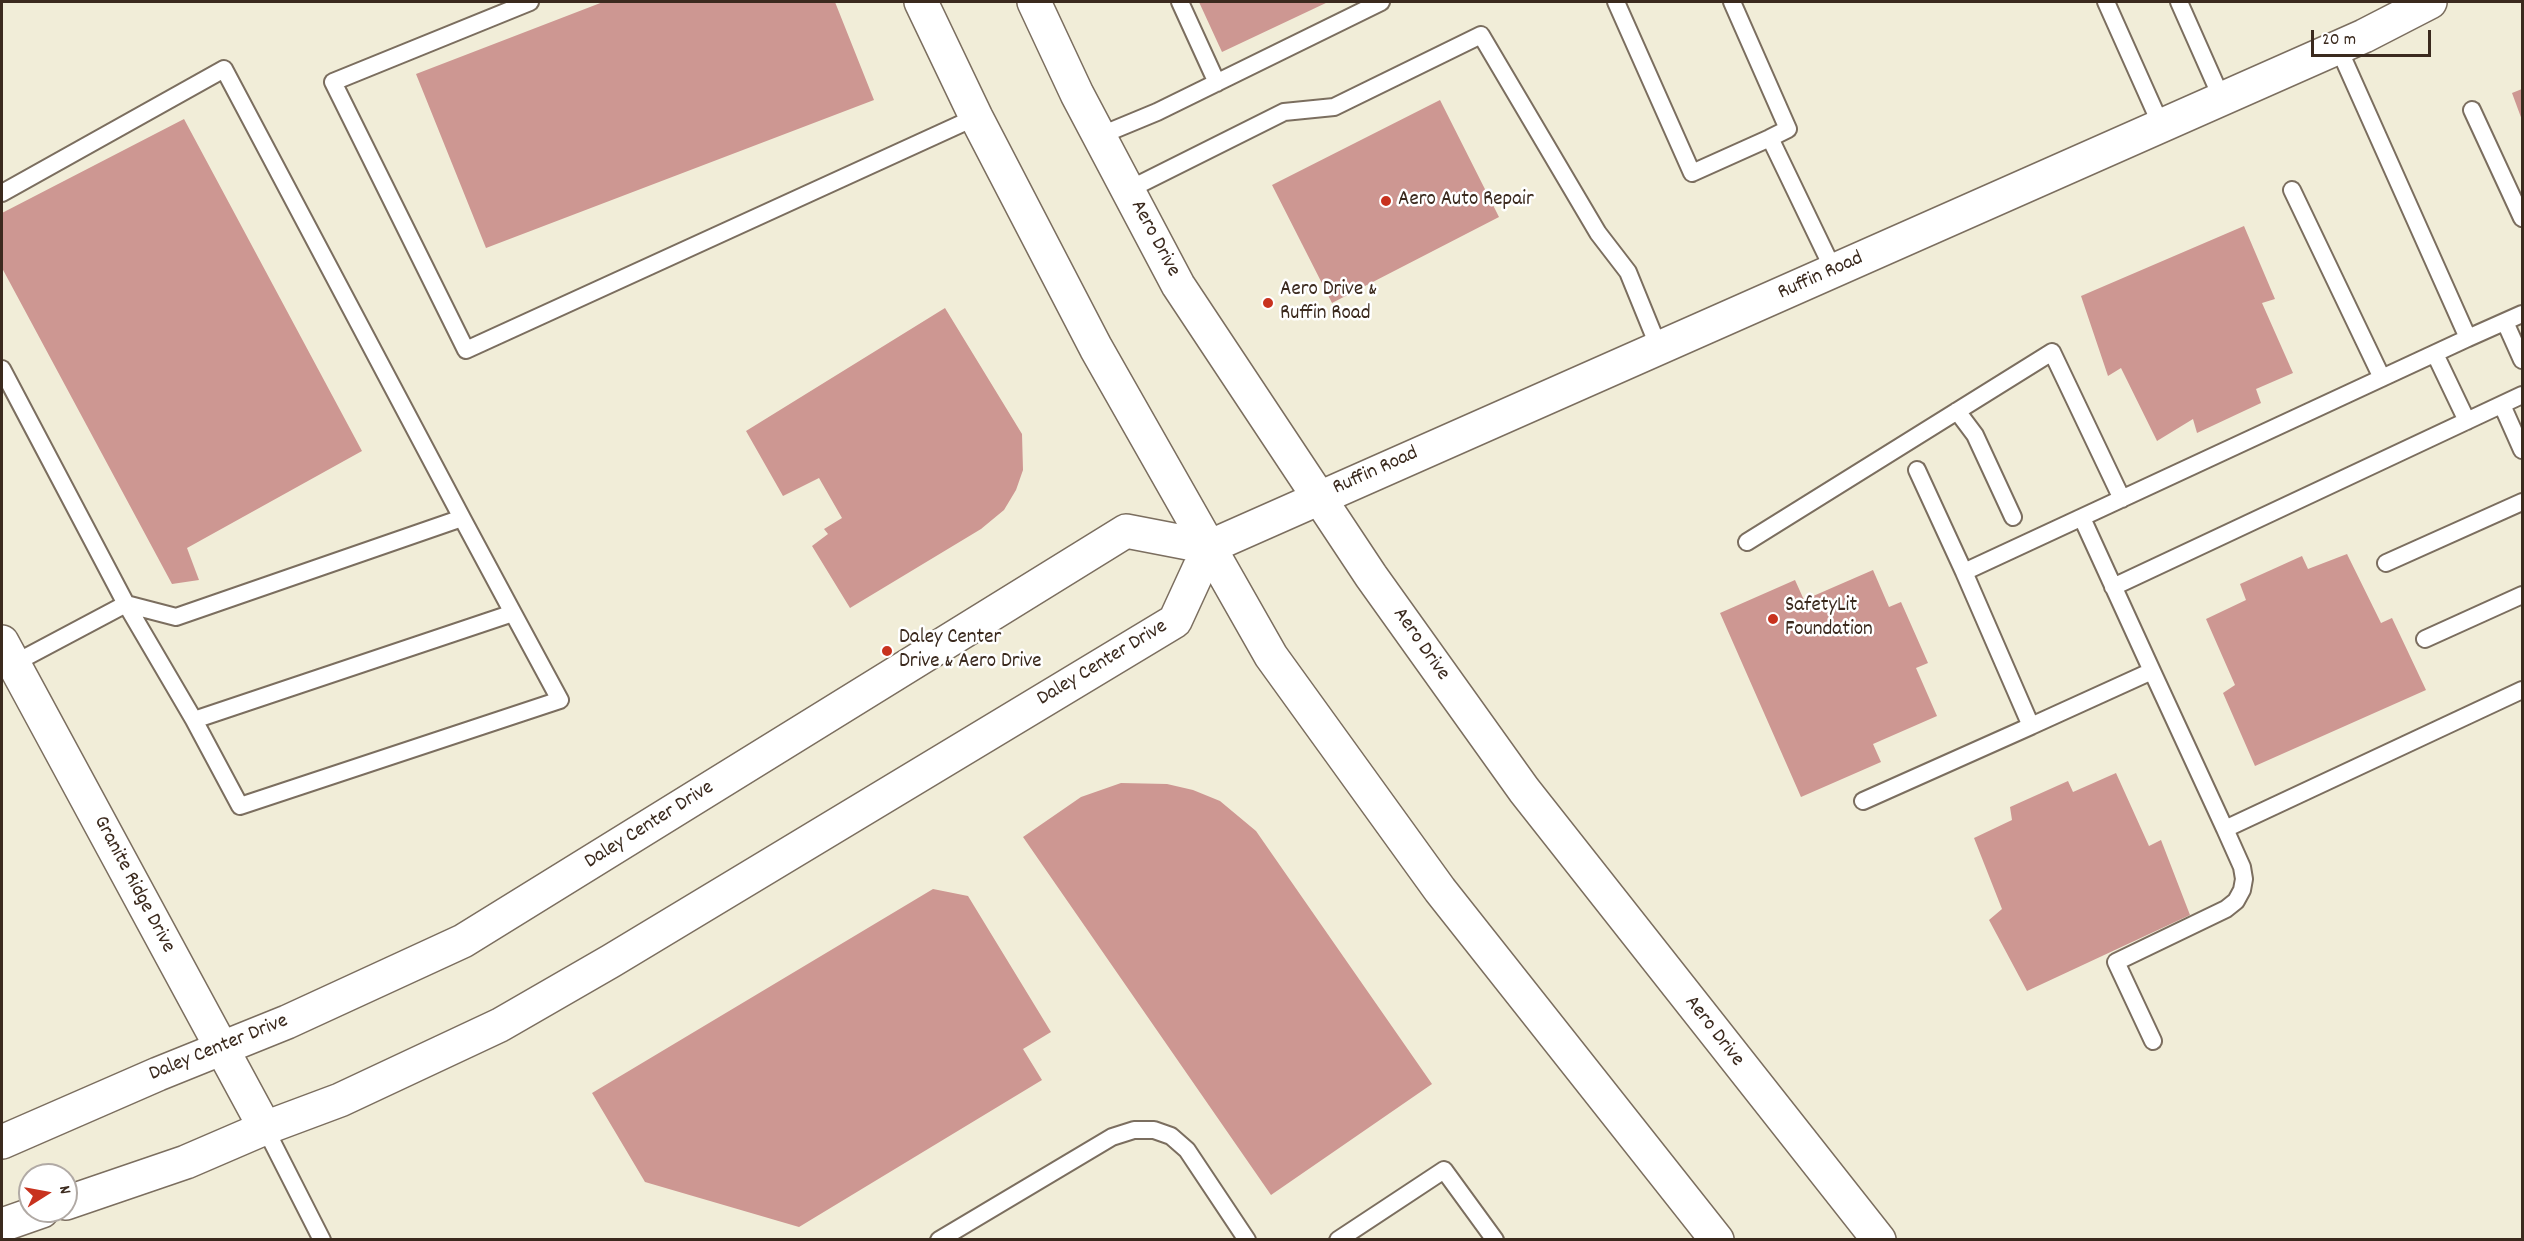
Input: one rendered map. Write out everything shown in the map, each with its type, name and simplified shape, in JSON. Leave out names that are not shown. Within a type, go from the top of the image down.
[{"type":"main road","points":[[921,2],[976,117],[1096,348],[1271,656],[1440,890],[1717,1239]]},
{"type":"main road","name":"Aero Drive","points":[[1034,2],[1077,94],[1178,285],[1371,576],[1524,790],[1879,1239]]},
{"type":"main road","name":"Ruffin Road","points":[[1209,547],[2222,99],[2338,47],[2430,2]]},
{"type":"main road","name":"Daley Center Drive","points":[[2,1142],[222,1048],[287,1023],[463,941],[1126,531],[1209,547],[1175,621],[500,1025],[340,1100],[265,1128],[186,1162],[78,1199]]},
{"type":"main road","name":"Granite Ridge Drive","points":[[7,653],[265,1128]]},
{"type":"main road","points":[[2,1225],[18,1219]]},
{"type":"lane","points":[[530,2],[333,82],[466,350],[976,117]]},
{"type":"lane","points":[[1180,2],[1217,83]]},
{"type":"lane","points":[[1100,136],[1157,112],[1381,2]]},
{"type":"lane","points":[[1616,2],[1692,173],[1788,129],[1732,2]]},
{"type":"lane","points":[[2106,2],[2161,125]]},
{"type":"lane","points":[[2179,2],[2222,99]]},
{"type":"lane","points":[[1128,190],[1284,112],[1334,107],[1482,35],[1599,233],[1629,272],[1659,348]]},
{"type":"lane","points":[[2338,47],[2468,338]]},
{"type":"lane","points":[[2,193],[224,69],[560,700],[240,806],[194,720],[126,604],[2,369]]},
{"type":"lane","points":[[2472,110],[2523,218]]},
{"type":"lane","points":[[1770,138],[1834,271]]},
{"type":"lane","points":[[2292,190],[2382,378]]},
{"type":"lane","points":[[1964,572],[2523,314]]},
{"type":"lane","points":[[2505,322],[2523,360]]},
{"type":"lane","points":[[1747,542],[2052,352],[2122,499]]},
{"type":"lane","points":[[2435,354],[2467,421]]},
{"type":"lane","points":[[2114,587],[2523,395]]},
{"type":"lane","points":[[2502,405],[2523,450]]},
{"type":"lane","points":[[1957,411],[1975,435],[2013,517]]},
{"type":"lane","points":[[1917,470],[2031,726]]},
{"type":"lane","points":[[2386,563],[2523,502]]},
{"type":"lane","points":[[2082,518],[2242,867],[2244,879],[2242,890],[2236,901],[2226,909],[2116,962],[2153,1041]]},
{"type":"lane","points":[[7,653],[126,604],[176,617],[462,519]]},
{"type":"lane","points":[[2425,639],[2523,595]]},
{"type":"lane","points":[[194,720],[513,613]]},
{"type":"lane","points":[[1863,801],[2152,671]]},
{"type":"lane","points":[[2224,829],[2523,690]]},
{"type":"lane","points":[[265,1128],[322,1239]]},
{"type":"lane","points":[[939,1239],[1112,1137],[1134,1130],[1154,1130],[1171,1136],[1187,1150],[1247,1239]]},
{"type":"lane","points":[[1338,1239],[1444,1170],[1495,1239]]},
{"type":"building","points":[[603,2],[835,2],[874,100],[486,248],[416,74]]},
{"type":"building","points":[[1199,2],[1328,2],[1222,52]]},
{"type":"building","points":[[2522,89],[2522,120],[2512,93]]},
{"type":"building","name":"Aero Auto Repair","points":[[1440,100],[1499,217],[1332,303],[1272,185]]},
{"type":"building","points":[[184,119],[362,451],[187,548],[199,580],[172,584],[2,268],[2,213]]},
{"type":"building","points":[[2244,226],[2275,299],[2262,303],[2293,373],[2256,389],[2261,403],[2197,433],[2193,419],[2157,441],[2121,368],[2108,376],[2081,296]]},
{"type":"building","points":[[945,308],[1022,434],[1023,470],[1016,490],[1004,510],[981,529],[850,608],[812,546],[828,534],[824,529],[842,518],[819,478],[783,496],[746,431]]},
{"type":"building","points":[[2347,554],[2381,623],[2392,618],[2426,690],[2255,766],[2223,693],[2235,685],[2206,619],[2246,600],[2240,584],[2302,556],[2308,569]]},
{"type":"building","points":[[1873,570],[1889,607],[1901,602],[1928,663],[1916,668],[1937,716],[1873,744],[1881,762],[1801,797],[1720,613],[1795,580],[1804,600]]},
{"type":"building","points":[[2116,773],[2149,846],[2161,840],[2190,915],[2027,991],[1989,920],[2002,909],[1974,838],[2012,820],[2010,807],[2068,781],[2073,792]]},
{"type":"building","points":[[1121,783],[1167,784],[1193,790],[1220,801],[1256,831],[1432,1084],[1271,1195],[1023,837],[1081,797]]},
{"type":"building","points":[[933,889],[968,896],[1051,1032],[1023,1049],[1042,1080],[799,1227],[645,1182],[592,1093]]},
{"type":"place","name":"Aero Auto Repair","points":[[1386,201]]},
{"type":"place","name":"Aero Drive & Ruffin Road","points":[[1268,303]]},
{"type":"place","name":"SafetyLit Foundation","points":[[1773,619]]},
{"type":"place","name":"Daley Center Drive & Aero Drive","points":[[887,651]]}]
